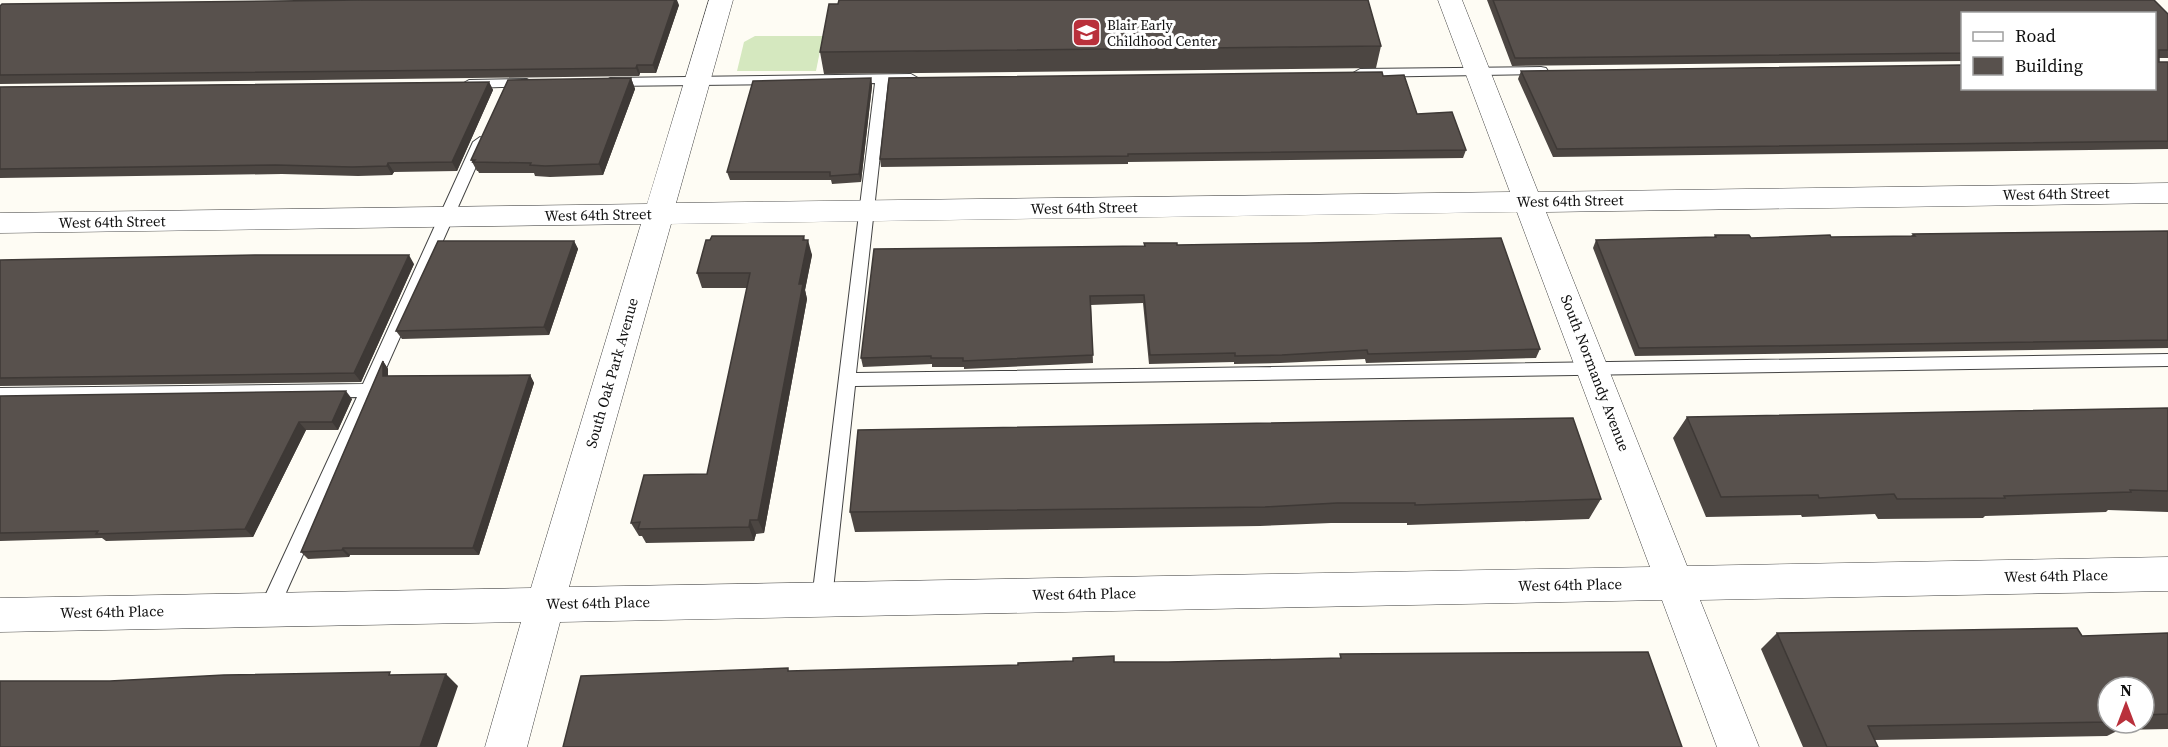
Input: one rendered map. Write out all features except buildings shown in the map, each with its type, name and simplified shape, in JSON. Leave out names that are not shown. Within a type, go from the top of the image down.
[{"type":"street","name":"South Oak Park Avenue","points":[[506,747],[545,604],[721,0]]},
{"type":"street","name":"South Normandy Avenue","points":[[1450,0],[1738,747]]},
{"type":"street","name":"West 64th Street","points":[[0,223],[2168,193]]},
{"type":"street","name":"West 64th Place","points":[[0,615],[2168,574]]},
{"type":"lane","points":[[1346,74],[1557,71]]},
{"type":"lane","points":[[822,599],[882,78]]},
{"type":"lane","points":[[602,82],[930,78]]},
{"type":"lane","points":[[459,84],[542,83]]},
{"type":"lane","points":[[496,105],[506,84]]},
{"type":"lane","points":[[269,609],[487,126]]},
{"type":"lane","points":[[847,380],[2168,360]]},
{"type":"lane","points":[[0,395],[368,390]]},
{"type":"green space","points":[[755,36],[823,36],[816,71],[737,71],[744,42]]},
{"type":"place","name":"Blair Early Childhood Center","points":[[1086,33]]}]
